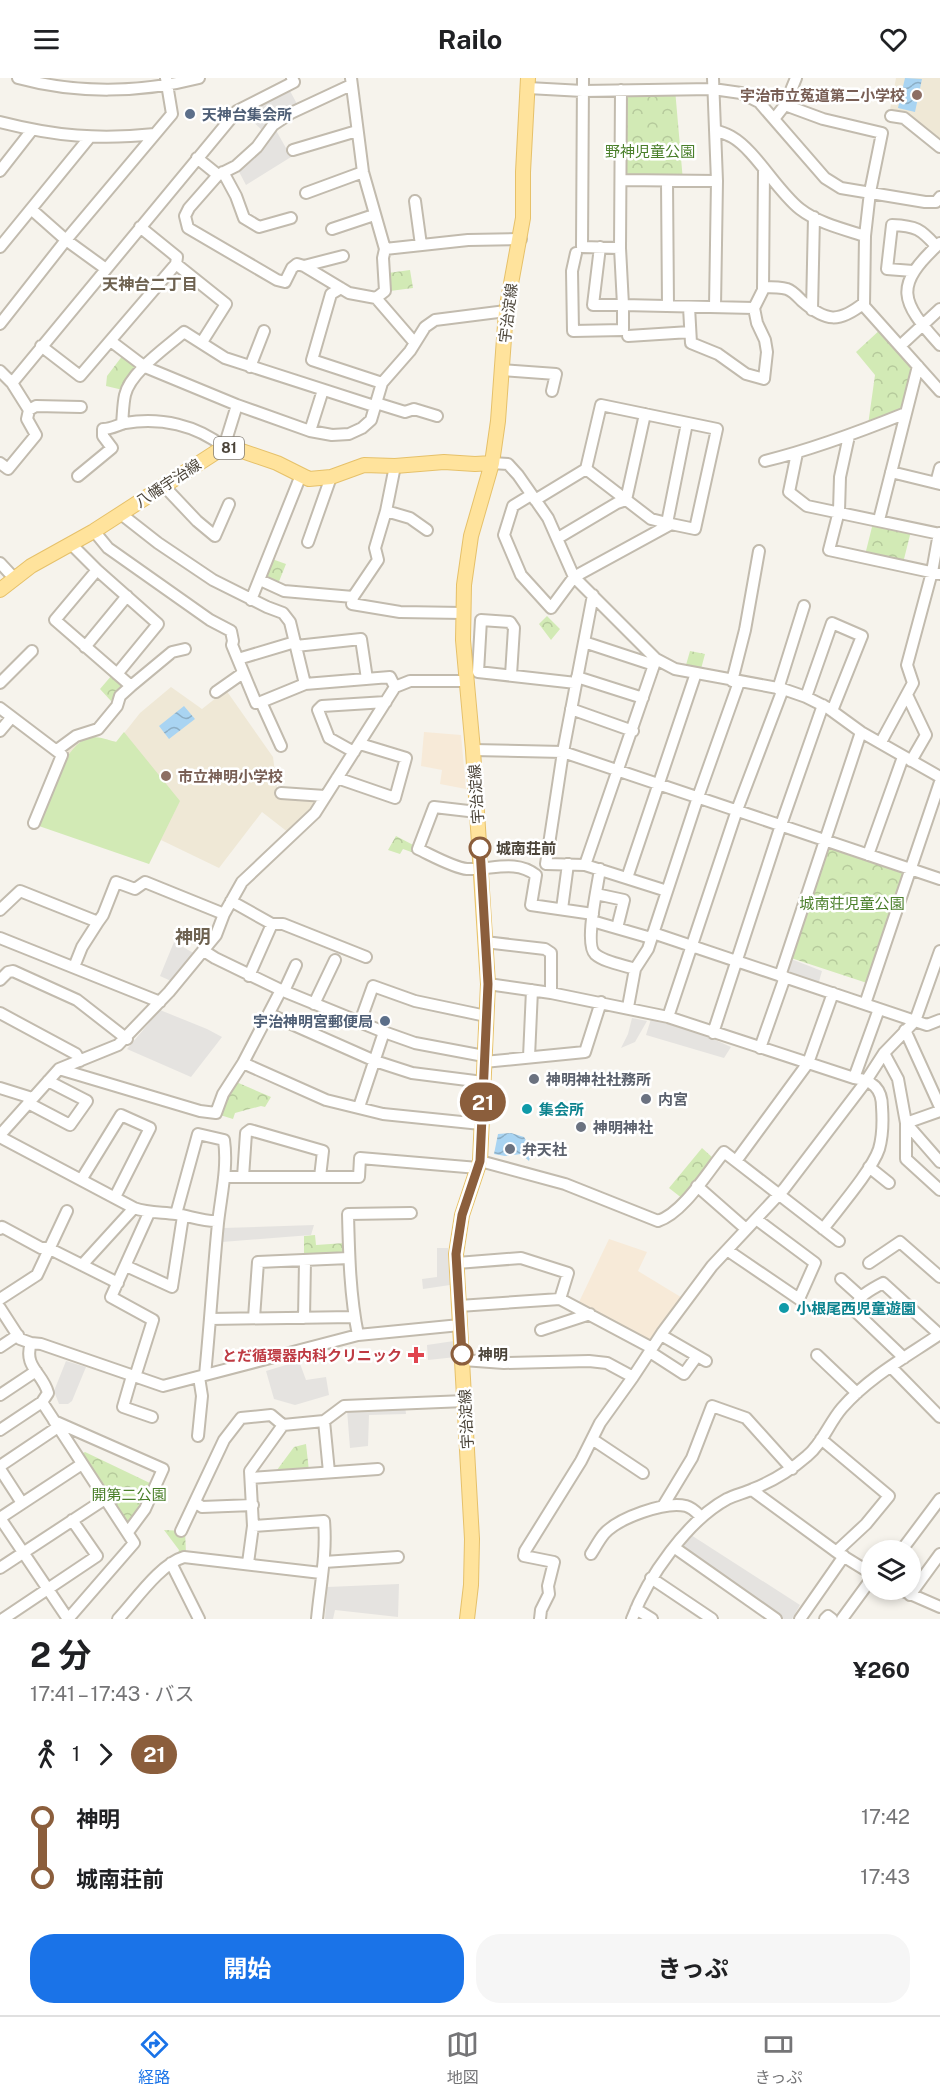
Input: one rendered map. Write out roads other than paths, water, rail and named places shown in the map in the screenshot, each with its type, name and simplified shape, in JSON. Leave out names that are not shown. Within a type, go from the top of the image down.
[{"type":"main road","name":"宇治淀線","points":[[467,1619],[471,1585],[472,1539],[456,1263],[458,1233],[478,1164],[488,984],[470,673],[463,613],[464,585],[469,546],[492,463],[501,395],[506,311],[523,218],[528,83]]},
{"type":"main road","name":"81","points":[[224,447],[236,449],[309,478],[331,477],[364,465],[492,463]]},
{"type":"main road","name":"八幡宇治線","points":[[0,590],[31,566],[72,545],[224,447]]},
{"type":"street","points":[[18,78],[93,90],[199,78]]},
{"type":"street","points":[[12,382],[237,111],[294,82],[292,78]]},
{"type":"street","points":[[583,78],[582,247],[620,248]]},
{"type":"street","points":[[774,119],[785,105],[796,78]]},
{"type":"street","points":[[376,298],[386,291],[383,258],[385,249],[363,172],[351,81],[273,125],[257,147],[236,166],[220,174],[189,208],[185,216],[188,228],[277,280],[285,282],[292,268],[297,264],[349,293],[376,298],[414,342]]},
{"type":"street","points":[[0,324],[66,240],[172,114],[167,82]]},
{"type":"street","points":[[528,83],[583,91],[713,83],[759,102],[825,178],[841,188],[925,202],[936,202],[940,197]]},
{"type":"street","points":[[713,83],[717,181],[715,307]]},
{"type":"street","points":[[576,253],[572,271],[573,331],[623,330],[620,248],[621,90]]},
{"type":"street","points":[[785,105],[823,119],[882,133],[870,192],[865,236],[864,306],[940,391]]},
{"type":"street","points":[[891,116],[904,118],[940,147]]},
{"type":"street","points":[[0,122],[32,130],[89,138],[155,134]]},
{"type":"street","points":[[0,171],[32,130]]},
{"type":"street","points":[[715,130],[733,137],[745,147],[790,200],[802,210],[826,223],[865,236]]},
{"type":"street","points":[[293,150],[357,131]]},
{"type":"street","points":[[0,247],[89,138]]},
{"type":"street","points":[[197,158],[220,174],[236,196],[243,219],[259,227],[291,218]]},
{"type":"street","points":[[689,307],[691,343],[718,354],[746,374],[764,379],[767,352],[754,308],[763,286],[764,171]]},
{"type":"street","points":[[306,193],[363,172]]},
{"type":"street","points":[[621,180],[717,181]]},
{"type":"street","points":[[667,181],[668,306]]},
{"type":"street","points":[[415,201],[421,245]]},
{"type":"street","points":[[31,209],[66,240],[106,269]]},
{"type":"street","points":[[332,229],[374,215]]},
{"type":"street","points":[[812,310],[814,217]]},
{"type":"street","points":[[913,271],[887,269],[892,225],[911,225],[923,231],[938,245],[913,271],[908,286],[907,301],[915,318],[940,345]]},
{"type":"street","points":[[41,346],[80,376],[112,342],[176,264],[177,257],[140,226]]},
{"type":"street","points":[[385,249],[468,240],[521,238]]},
{"type":"street","points":[[600,247],[593,304],[754,308]]},
{"type":"street","points":[[304,266],[343,256]]},
{"type":"street","points":[[176,264],[226,304],[202,342]]},
{"type":"street","points":[[763,286],[789,289],[812,310],[830,319],[854,311],[864,303]]},
{"type":"street","points":[[341,288],[331,294],[312,360],[382,383]]},
{"type":"street","points":[[900,346],[940,309]]},
{"type":"street","points":[[112,342],[145,367],[237,405],[310,431],[332,435],[349,434],[362,428],[371,420],[382,383],[410,351],[425,327],[435,320],[506,311]]},
{"type":"street","points":[[250,367],[264,331]]},
{"type":"street","points":[[122,424],[125,393],[130,382],[184,332],[225,358],[250,367],[405,412],[414,409],[437,416]]},
{"type":"street","points":[[628,336],[690,332]]},
{"type":"street","points":[[879,520],[918,366]]},
{"type":"street","points":[[502,370],[556,374],[552,392]]},
{"type":"street","points":[[0,371],[12,382],[29,410],[27,418],[36,435],[8,470],[0,463]]},
{"type":"street","points":[[310,431],[323,390]]},
{"type":"street","points":[[78,476],[112,448],[103,436],[103,429],[114,428],[122,424],[169,421],[212,438],[224,447],[237,405]]},
{"type":"street","points":[[586,469],[651,519],[696,529],[717,429],[601,405],[586,469],[513,507],[504,535],[521,575],[550,608],[574,576],[669,524]]},
{"type":"street","points":[[29,410],[36,406],[81,406]]},
{"type":"street","points":[[765,461],[849,436],[906,413]]},
{"type":"street","points":[[626,500],[645,414]]},
{"type":"street","points":[[669,524],[687,423]]},
{"type":"street","points":[[849,436],[840,477],[839,511],[829,550],[936,573]]},
{"type":"street","points":[[797,453],[789,492],[807,506],[939,534],[936,573],[907,665],[913,683],[880,742]]},
{"type":"street","points":[[492,463],[508,464],[518,475],[548,518],[574,576],[655,662]]},
{"type":"street","points":[[396,466],[375,548],[378,560],[353,597],[352,604],[400,612],[463,613]]},
{"type":"street","points":[[891,472],[938,484],[940,468]]},
{"type":"street","points":[[251,600],[301,475]]},
{"type":"street","points":[[308,542],[331,477]]},
{"type":"street","points":[[163,485],[197,522],[215,536],[229,504]]},
{"type":"street","points":[[558,538],[617,502],[626,500]]},
{"type":"street","points":[[386,511],[410,518],[427,530]]},
{"type":"street","points":[[121,514],[158,543],[213,580],[251,600],[283,613],[290,622],[305,684]]},
{"type":"street","points":[[94,531],[108,548],[210,620],[231,631],[232,645],[256,703],[305,684],[390,677],[395,687]]},
{"type":"street","points":[[72,545],[158,624],[117,674]]},
{"type":"street","points":[[628,1007],[635,969],[648,949],[736,681],[759,550]]},
{"type":"street","points":[[0,563],[14,578]]},
{"type":"street","points":[[97,570],[55,620],[131,686]]},
{"type":"street","points":[[260,580],[284,591],[353,597]]},
{"type":"street","points":[[593,595],[563,752],[546,864],[585,864],[667,891]]},
{"type":"street","points":[[85,647],[127,596]]},
{"type":"street","points":[[668,1017],[737,810],[781,689],[804,606]]},
{"type":"street","points":[[470,673],[481,620],[510,622],[514,628],[510,675]]},
{"type":"street","points":[[713,1033],[781,825],[827,708],[862,636],[832,623],[806,697]]},
{"type":"street","points":[[238,659],[295,644],[361,639],[367,679]]},
{"type":"street","points":[[584,642],[675,669],[781,689],[806,697],[940,779],[865,1004]]},
{"type":"street","points":[[57,750],[76,736],[98,729],[117,706],[120,696],[172,652],[185,649]]},
{"type":"street","points":[[0,683],[32,651]]},
{"type":"street","points":[[585,864],[633,731],[655,662]]},
{"type":"street","points":[[219,687],[243,672]]},
{"type":"street","points":[[218,1221],[149,1213],[134,1208],[81,1180],[1,1132],[59,1069],[118,1046],[160,1002],[216,935],[224,914],[242,882],[315,813],[395,687],[410,681],[470,673],[577,680],[643,698]]},
{"type":"street","points":[[627,878],[696,673]]},
{"type":"street","points":[[868,855],[907,759],[926,735],[907,695]]},
{"type":"street","points":[[261,702],[281,746]]},
{"type":"street","points":[[337,778],[395,798],[406,758],[357,748],[329,738],[318,710],[322,706],[386,702]]},
{"type":"street","points":[[0,708],[62,755],[34,823]]},
{"type":"street","points":[[571,709],[633,731]]},
{"type":"street","points":[[0,731],[11,718]]},
{"type":"street","points":[[760,1048],[861,732]]},
{"type":"street","points":[[473,750],[563,752],[940,879]]},
{"type":"street","points":[[281,793],[325,796]]},
{"type":"street","points":[[477,812],[434,807],[418,849],[465,869],[512,865],[527,868],[536,875],[531,905],[562,909],[592,917],[617,928],[692,946],[927,1025],[940,1020]]},
{"type":"street","points":[[562,909],[568,864]]},
{"type":"street","points":[[600,869],[592,917],[590,948],[594,953],[635,969]]},
{"type":"street","points":[[74,966],[81,947],[98,922],[116,882],[135,889],[145,882],[224,914]]},
{"type":"street","points":[[0,910],[20,891],[98,922]]},
{"type":"street","points":[[596,894],[624,900],[617,928]]},
{"type":"street","points":[[231,902],[272,924],[283,924],[366,957]]},
{"type":"street","points":[[249,976],[272,924]]},
{"type":"street","points":[[0,938],[160,1002]]},
{"type":"street","points":[[485,942],[545,949],[551,953],[551,993]]},
{"type":"street","points":[[204,951],[249,976],[384,1032],[415,1043],[484,1059],[585,1052],[600,1002]]},
{"type":"street","points":[[540,1619],[541,1610],[549,1594],[548,1586],[554,1562],[524,1556],[525,1551],[600,1423],[712,1266],[779,1194],[884,1053],[915,1021],[940,951]]},
{"type":"street","points":[[314,1004],[335,960]]},
{"type":"street","points":[[59,1069],[200,1111],[216,1113],[223,1094],[243,1063],[296,965]]},
{"type":"street","points":[[0,980],[8,972],[13,971],[77,1000],[126,1039]]},
{"type":"street","points":[[488,984],[628,1007],[668,1017],[866,1080],[878,1088],[882,1101],[883,1128],[879,1150],[823,1228]]},
{"type":"street","points":[[360,1022],[373,986],[415,1001],[486,1016]]},
{"type":"street","points":[[529,1057],[532,990]]},
{"type":"street","points":[[736,1161],[808,1063],[833,993]]},
{"type":"street","points":[[854,1078],[879,1009]]},
{"type":"street","points":[[0,1013],[76,1054],[80,1061]]},
{"type":"street","points":[[269,1014],[375,1061],[412,1073],[483,1082]]},
{"type":"street","points":[[905,1030],[940,1109],[906,1123]]},
{"type":"street","points":[[359,1107],[384,1032]]},
{"type":"street","points":[[884,1053],[898,1079],[906,1123],[906,1159],[940,1190]]},
{"type":"street","points":[[243,1063],[326,1100],[383,1114],[481,1124]]},
{"type":"street","points":[[0,1088],[30,1100],[70,1125],[87,1101],[48,1081]]},
{"type":"street","points":[[81,1180],[122,1115],[150,1128],[116,1197]]},
{"type":"street","points":[[906,1123],[940,1162]]},
{"type":"street","points":[[243,1177],[246,1133],[250,1130],[323,1151],[320,1177]]},
{"type":"street","points":[[126,1266],[172,1287],[180,1215],[198,1134],[224,1140],[226,1152],[224,1178],[202,1376],[198,1436]]},
{"type":"street","points":[[224,1178],[359,1177],[360,1158],[478,1164],[565,1184],[658,1221],[670,1217],[724,1152],[839,1241]]},
{"type":"street","points":[[869,1167],[889,1183]]},
{"type":"street","points":[[697,1186],[746,1229]]},
{"type":"street","points":[[82,1264],[134,1208]]},
{"type":"street","points":[[0,1299],[37,1275],[67,1211]]},
{"type":"street","points":[[149,1213],[111,1297],[153,1320],[123,1407],[152,1417]]},
{"type":"street","points":[[358,1335],[354,1317],[349,1258],[348,1214],[411,1213]]},
{"type":"street","points":[[727,1250],[799,1299],[815,1263],[756,1219]]},
{"type":"street","points":[[0,1229],[2,1227],[41,1248],[48,1248],[118,1283]]},
{"type":"street","points":[[870,1263],[900,1242],[940,1277]]},
{"type":"street","points":[[254,1318],[258,1262],[349,1258]]},
{"type":"street","points":[[456,1263],[521,1258],[543,1264],[568,1273],[560,1299]]},
{"type":"street","points":[[304,1318],[305,1261]]},
{"type":"street","points":[[841,1279],[861,1297]]},
{"type":"street","points":[[652,1619],[634,1614],[651,1578],[701,1517],[727,1499],[752,1490],[792,1469],[810,1454],[841,1409],[867,1383],[940,1334],[882,1283],[861,1297],[855,1306],[856,1312],[904,1358]]},
{"type":"street","points":[[459,1306],[560,1299],[651,1350],[684,1374],[702,1359],[661,1335]]},
{"type":"street","points":[[0,1308],[24,1341],[41,1344],[163,1386],[358,1335],[460,1325]]},
{"type":"street","points":[[541,1330],[590,1314]]},
{"type":"street","points":[[210,1319],[354,1317]]},
{"type":"street","points":[[0,1347],[18,1335]]},
{"type":"street","points":[[0,1430],[42,1402],[48,1395],[48,1389],[30,1360],[28,1352],[31,1343]]},
{"type":"street","points":[[817,1355],[857,1393]]},
{"type":"street","points":[[463,1360],[504,1363],[589,1361],[607,1363],[633,1377]]},
{"type":"street","points":[[891,1367],[940,1417]]},
{"type":"street","points":[[0,1395],[36,1371]]},
{"type":"street","points":[[181,1531],[224,1440],[241,1418],[271,1415],[283,1425],[324,1421],[344,1406],[465,1401]]},
{"type":"street","points":[[42,1402],[134,1543],[68,1619],[0,1518],[82,1464]]},
{"type":"street","points":[[663,1506],[692,1458],[712,1406],[746,1418],[792,1469]]},
{"type":"street","points":[[324,1421],[329,1472]]},
{"type":"street","points":[[22,1503],[0,1468],[56,1424]]},
{"type":"street","points":[[56,1424],[163,1469],[145,1509],[128,1532]]},
{"type":"street","points":[[248,1563],[253,1526],[252,1467],[283,1425]]},
{"type":"street","points":[[592,1439],[643,1473]]},
{"type":"street","points":[[800,1619],[840,1554],[889,1496],[820,1439]]},
{"type":"street","points":[[252,1478],[378,1469]]},
{"type":"street","points":[[752,1490],[861,1568]]},
{"type":"street","points":[[0,1568],[105,1499]]},
{"type":"street","points":[[909,1540],[940,1499]]},
{"type":"street","points":[[195,1502],[202,1508],[253,1504]]},
{"type":"street","points":[[591,1554],[603,1535],[612,1527],[637,1514],[663,1506],[689,1507],[701,1517]]},
{"type":"street","points":[[3,1619],[96,1556],[72,1520]]},
{"type":"street","points":[[253,1526],[324,1521],[326,1545],[317,1619]]},
{"type":"street","points":[[675,1548],[776,1619]]},
{"type":"street","points":[[921,1575],[940,1554]]},
{"type":"street","points":[[118,1619],[171,1563],[183,1557],[321,1573]]},
{"type":"street","points":[[324,1562],[398,1557]]},
{"type":"street","points":[[171,1563],[198,1619]]},
{"type":"street","points":[[651,1578],[712,1619]]},
{"type":"street","points":[[842,1619],[861,1592]]},
{"type":"street","points":[[921,1599],[940,1607]]},
{"type":"street","points":[[825,1619],[828,1616],[832,1619]]},
{"type":"water","points":[[905,78],[922,79],[915,112],[898,108]]},
{"type":"water","points":[[184,706],[195,719],[169,739],[159,726]]},
{"type":"water","points":[[511,1133],[524,1137],[532,1150],[529,1161],[521,1154],[505,1156],[494,1154],[498,1134]]},
{"type":"place","name":"宇治市立菟道第二小学校","points":[[917,95]]},
{"type":"place","name":"天神台集会所","points":[[190,114]]},
{"type":"place","name":"市立神明小学校","points":[[166,776]]},
{"type":"place","name":"城南荘前","points":[[480,848]]},
{"type":"place","name":"宇治神明宮郵便局","points":[[385,1021]]},
{"type":"place","name":"神明神社社務所","points":[[534,1079]]},
{"type":"place","name":"内宮","points":[[646,1099]]},
{"type":"place","name":"集会所","points":[[527,1109]]},
{"type":"place","name":"神明神社","points":[[581,1127]]},
{"type":"place","name":"弁天社","points":[[510,1149]]},
{"type":"place","name":"小根尾西児童遊園","points":[[784,1308]]},
{"type":"place","name":"神明","points":[[462,1354]]},
{"type":"place","name":"とだ循環器内科クリニック","points":[[416,1355]]},
{"type":"district","name":"天神台二丁目","points":[[150,284]]},
{"type":"district","name":"神明","points":[[193,936]]},
{"type":"park label","name":"野神児童公園","points":[[650,151]]},
{"type":"park label","name":"城南荘児童公園","points":[[852,903]]},
{"type":"park label","name":"開第二公園","points":[[129,1494]]}]
